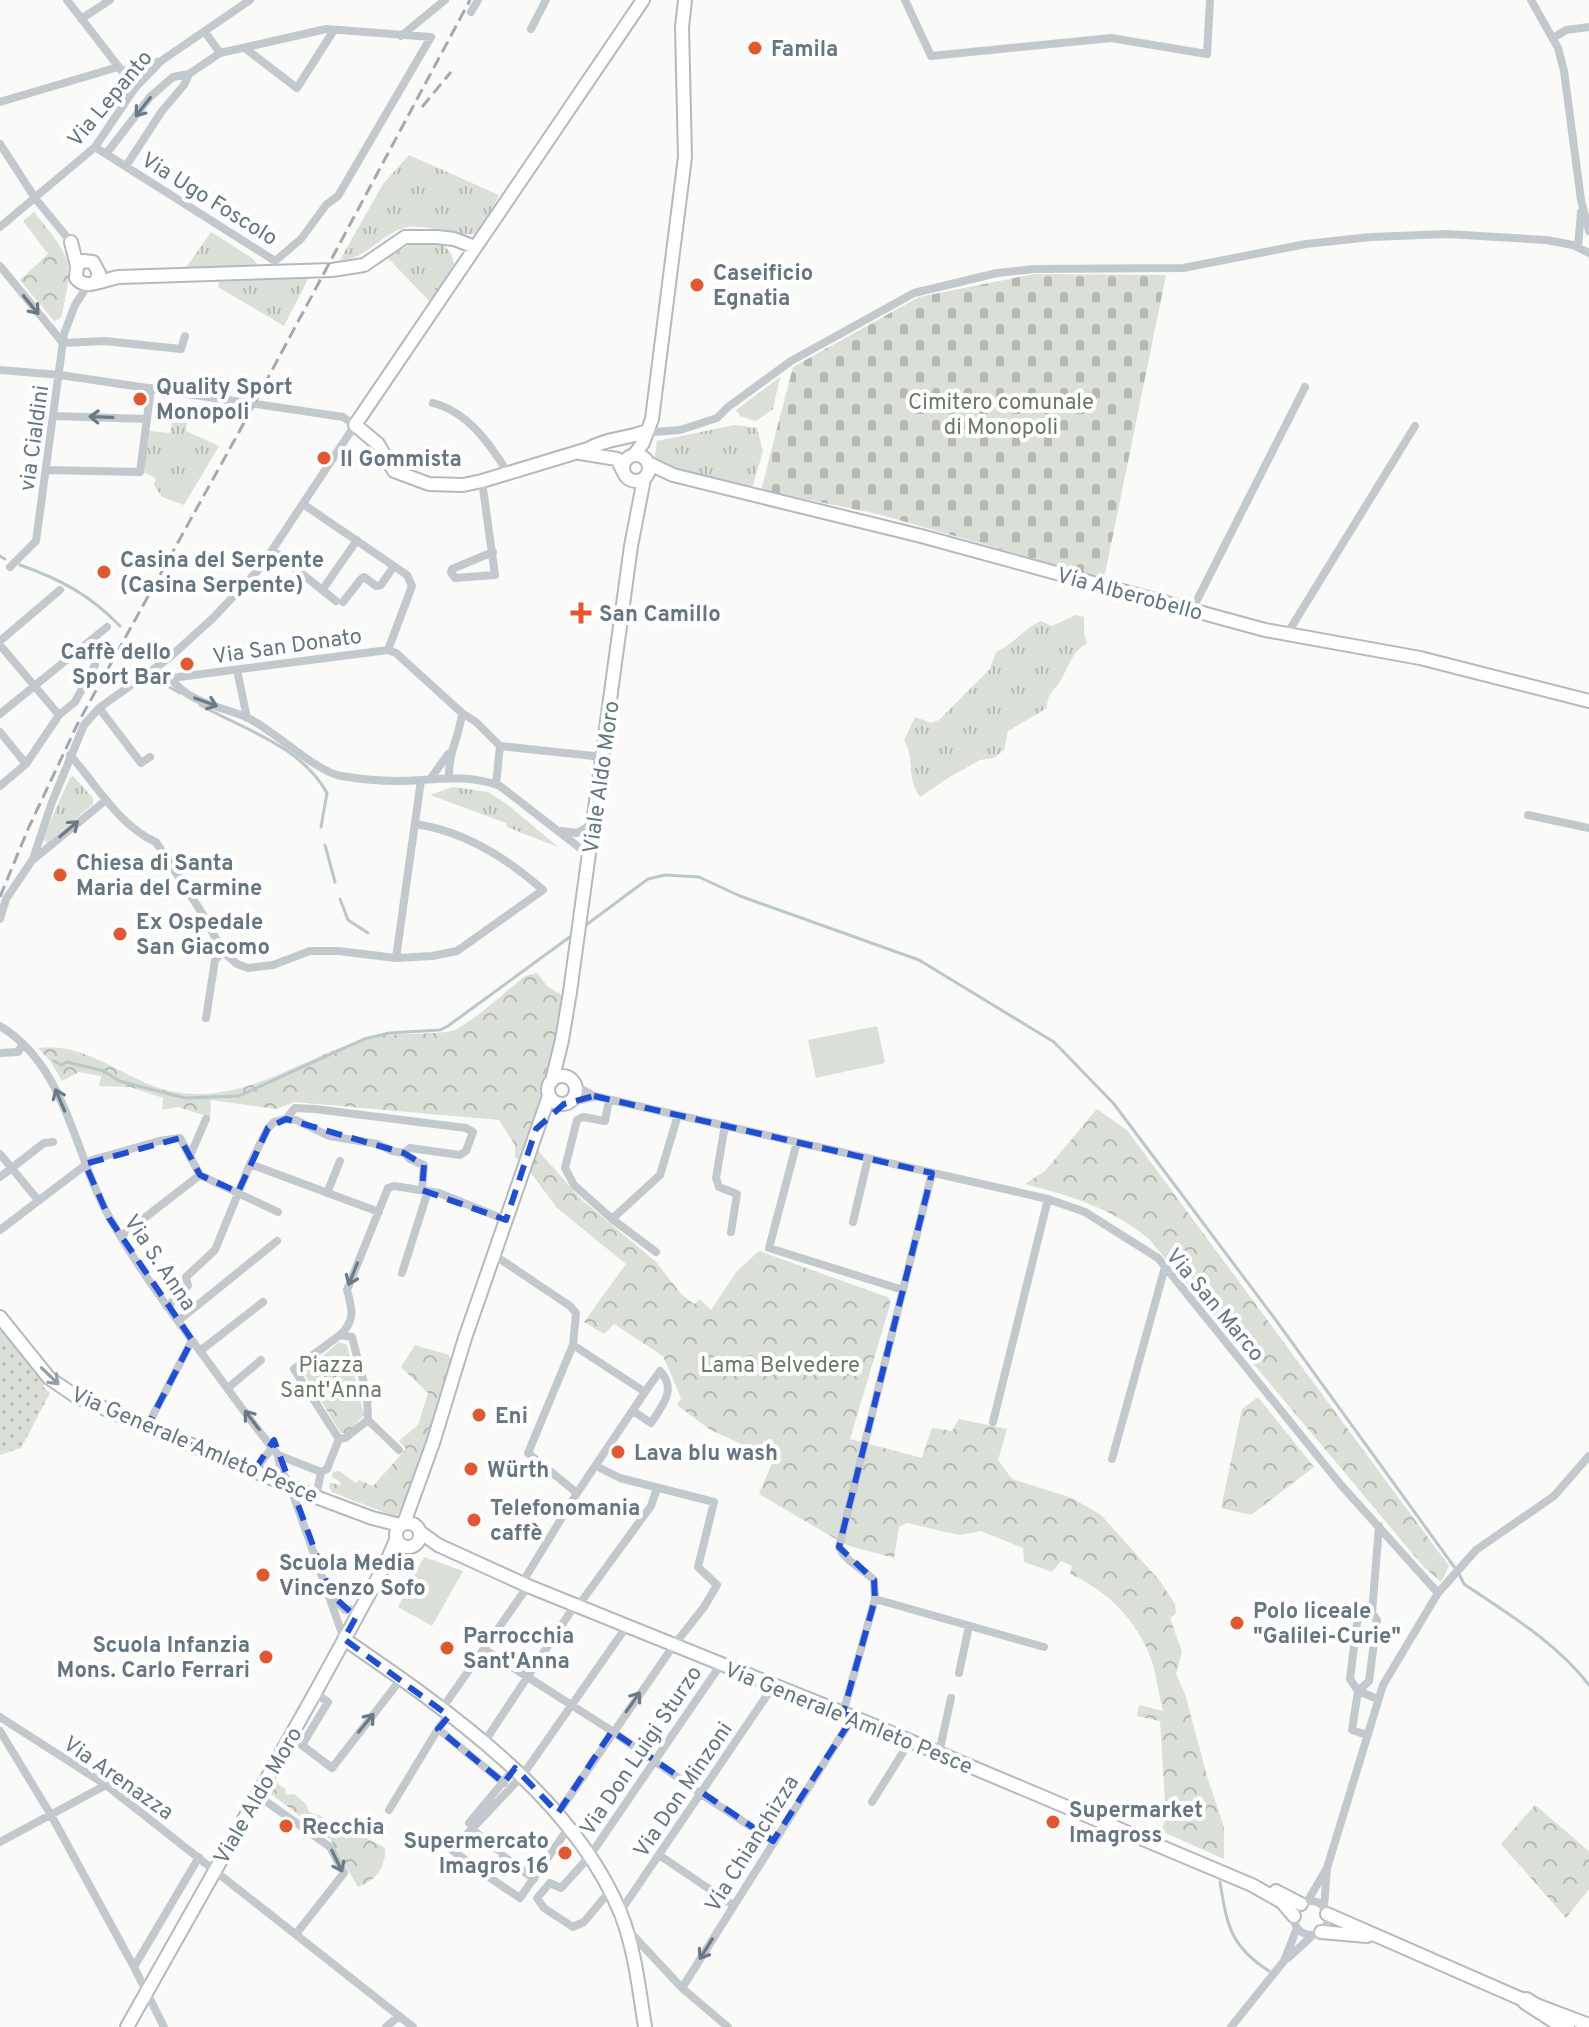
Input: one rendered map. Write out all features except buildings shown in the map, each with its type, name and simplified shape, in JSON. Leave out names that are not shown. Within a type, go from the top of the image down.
[{"type":"highway","points":[[1526,2001],[1566,2027]]},
{"type":"main road","points":[[676,0],[682,27]]},
{"type":"main road","points":[[642,465],[624,463],[626,475],[636,482],[642,465],[639,451],[651,428],[685,157],[682,27],[685,0]]},
{"type":"main road","points":[[644,1],[355,425],[378,444],[394,471],[429,484],[463,485],[583,450],[602,441],[633,437],[651,428]]},
{"type":"main road","points":[[71,242],[87,273],[132,277],[332,270],[364,265],[405,237],[454,239],[475,247]]},
{"type":"main road","points":[[437,237],[451,244],[466,260]]},
{"type":"main road","points":[[583,450],[621,451],[642,465]]},
{"type":"main road","points":[[583,450],[613,457],[621,464],[637,496],[638,514]]},
{"type":"main road","name":"Via Alberobello","points":[[642,465],[1287,634],[1420,658],[1589,701]]},
{"type":"main road","name":"Viale Aldo Moro","points":[[552,1081],[562,1040],[594,824],[631,546],[638,514],[642,465]]},
{"type":"main road","name":"Viale Aldo Moro","points":[[562,1040],[563,1057],[573,1082]]},
{"type":"main road","points":[[535,1134],[574,1098],[573,1082],[559,1076],[548,1088],[549,1096],[555,1103],[566,1104]]},
{"type":"main road","name":"Viale Aldo Moro","points":[[127,2027],[386,1563],[414,1499],[549,1096]]},
{"type":"main road","name":"Via Generale Amleto Pesce","points":[[0,1317],[49,1378],[77,1397],[399,1531]]},
{"type":"main road","name":"Viale Aldo Moro","points":[[414,1499],[419,1530]]},
{"type":"main road","points":[[412,1523],[419,1530],[419,1540],[411,1547],[401,1546],[399,1531],[412,1523]]},
{"type":"main road","name":"Via Generale Amleto Pesce","points":[[419,1530],[446,1548],[525,1584],[848,1715],[1252,1885]]},
{"type":"main road","name":"Viale Aldo Moro","points":[[386,1563],[411,1547]]},
{"type":"main road","name":"Via Generale Amleto Pesce","points":[[411,1547],[446,1548]]},
{"type":"main road","points":[[344,1639],[401,1679],[518,1772],[569,1827],[620,1912],[636,1969],[645,2027]]},
{"type":"main road","points":[[1252,1885],[1304,1903]]},
{"type":"main road","points":[[1252,1885],[1282,1902],[1295,1922]]},
{"type":"main road","points":[[1326,1911],[1382,1940],[1589,2025]]},
{"type":"main road","points":[[1317,1934],[1347,1933],[1382,1940]]},
{"type":"street","points":[[67,0],[135,88]]},
{"type":"street","points":[[81,19],[110,0]]},
{"type":"street","name":"Via Lepanto","points":[[0,227],[95,147],[135,88],[161,61],[250,0]]},
{"type":"street","points":[[106,154],[150,97],[173,77],[189,74],[220,53],[326,29],[401,36],[445,0]]},
{"type":"street","points":[[471,12],[478,0]]},
{"type":"street","points":[[531,29],[546,0]]},
{"type":"street","points":[[905,0],[931,56],[1111,38],[1207,54],[1210,0]]},
{"type":"street","points":[[1531,0],[1558,48],[1564,71],[1581,200],[1589,233],[1583,250]]},
{"type":"street","points":[[1553,38],[1566,30],[1589,27]]},
{"type":"street","points":[[246,49],[297,88],[334,30]]},
{"type":"street","points":[[205,32],[220,53]]},
{"type":"street","name":"Via Ugo Foscolo","points":[[95,147],[275,261],[301,239],[326,205],[338,196],[431,37],[401,36]]},
{"type":"street","points":[[0,102],[161,61]]},
{"type":"street","points":[[126,166],[189,74]]},
{"type":"street","points":[[0,144],[35,198],[71,242]]},
{"type":"street","points":[[1581,200],[1583,250]]},
{"type":"street","points":[[1566,244],[1580,225]]},
{"type":"street","points":[[651,428],[680,430],[717,418],[791,361],[914,293],[997,273],[1035,269],[1183,268],[1292,247],[1371,237],[1447,234],[1546,240],[1583,250]]},
{"type":"street","points":[[0,266],[63,343],[105,341],[181,349],[185,336]]},
{"type":"street","name":"via Cialdini","points":[[10,567],[36,541],[63,343],[87,273]]},
{"type":"street","name":"via Cialdini","points":[[75,305],[87,273]]},
{"type":"street","points":[[0,370],[60,375],[343,417],[355,425],[261,567],[213,618],[169,658],[99,708],[84,725],[70,755],[33,859],[6,899],[0,919]]},
{"type":"street","points":[[1192,610],[1305,387]]},
{"type":"street","points":[[46,470],[140,472],[151,388]]},
{"type":"street","points":[[433,403],[447,407],[489,442],[508,473]]},
{"type":"street","points":[[54,416],[147,419]]},
{"type":"street","points":[[1287,634],[1415,426]]},
{"type":"street","points":[[482,481],[493,552],[495,575],[455,578],[451,572],[460,564],[493,552]]},
{"type":"street","points":[[303,504],[407,575],[412,586],[388,650]]},
{"type":"street","points":[[323,589],[357,540]]},
{"type":"street","points":[[272,550],[340,601],[364,577],[376,586],[381,585],[394,566]]},
{"type":"street","points":[[59,715],[0,643],[60,590]]},
{"type":"street","points":[[0,714],[107,627]]},
{"type":"street","name":"Via San Donato","points":[[153,671],[171,678],[388,650],[396,653],[500,746]]},
{"type":"street","points":[[0,786],[26,764],[59,715],[75,702],[95,665]]},
{"type":"street","points":[[237,670],[247,718]]},
{"type":"street","name":"Via San Donato","points":[[171,678],[178,689],[272,731],[338,775],[421,780],[449,776],[496,784],[589,855]]},
{"type":"street","points":[[99,708],[141,763],[150,757]]},
{"type":"street","points":[[431,778],[449,754],[460,732],[462,713]]},
{"type":"street","points":[[0,732],[26,764]]},
{"type":"street","points":[[496,784],[500,746],[603,757]]},
{"type":"street","points":[[449,754],[449,776]]},
{"type":"street","points":[[70,755],[106,800],[144,837],[156,842],[223,952],[237,964],[248,968],[273,965],[310,951],[396,958],[457,951],[543,890],[515,866],[482,846],[431,826],[415,824]]},
{"type":"street","points":[[396,958],[421,780]]},
{"type":"street","points":[[33,859],[106,800]]},
{"type":"street","points":[[1528,815],[1589,828]]},
{"type":"street","points":[[557,830],[577,833],[594,824]]},
{"type":"street","points":[[206,1018],[215,960],[223,952]]},
{"type":"street","name":"Via S. Anna","points":[[1,1026],[40,1063],[59,1094],[109,1218],[167,1307],[275,1452],[326,1583],[344,1639]]},
{"type":"street","points":[[0,1053],[18,1052],[22,1045]]},
{"type":"street","name":"Via San Marco","points":[[573,1082],[594,1096],[609,1100],[1048,1199],[1085,1212],[1158,1258],[1341,1485],[1438,1593]]},
{"type":"street","name":"Via San Marco","points":[[566,1104],[594,1096]]},
{"type":"street","points":[[609,1100],[605,1121],[583,1117],[577,1120],[565,1168],[574,1185],[656,1252]]},
{"type":"street","points":[[286,1119],[295,1108],[315,1109],[466,1128],[473,1132],[466,1151],[460,1155],[410,1148],[404,1153]]},
{"type":"street","points":[[612,1219],[660,1175],[678,1115]]},
{"type":"street","points":[[190,1156],[206,1119]]},
{"type":"street","points":[[167,1307],[188,1286],[186,1277],[215,1250],[268,1128],[274,1122],[286,1119],[296,1120],[329,1136],[378,1144],[404,1153],[424,1165],[425,1191],[402,1273]]},
{"type":"street","points":[[725,1125],[716,1178],[719,1187],[737,1194],[731,1232]]},
{"type":"street","points":[[0,1230],[85,1164],[171,1138],[180,1138],[200,1175],[278,1212]]},
{"type":"street","points":[[0,1177],[44,1143],[53,1142]]},
{"type":"street","points":[[797,1142],[769,1248],[903,1290]]},
{"type":"street","points":[[0,1154],[38,1200]]},
{"type":"street","points":[[853,1222],[868,1158]]},
{"type":"street","points":[[327,1193],[340,1161]]},
{"type":"street","points":[[250,1164],[379,1212]]},
{"type":"street","points":[[932,1173],[839,1547],[845,1558],[874,1580],[875,1599],[1044,1647]]},
{"type":"street","points":[[121,1236],[200,1175]]},
{"type":"street","points":[[339,1439],[294,1369],[349,1327],[354,1307],[347,1290],[388,1188],[394,1186],[439,1193],[506,1220]]},
{"type":"street","points":[[993,1422],[1048,1199]]},
{"type":"street","points":[[178,1321],[277,1241]]},
{"type":"street","points":[[494,1255],[576,1313],[573,1345],[528,1453],[577,1493]]},
{"type":"street","points":[[1112,1459],[1165,1267]]},
{"type":"street","points":[[200,1351],[263,1302]]},
{"type":"street","points":[[340,1335],[352,1337],[367,1395],[368,1420],[399,1450]]},
{"type":"street","points":[[147,1427],[192,1340]]},
{"type":"street","points":[[573,1345],[645,1392]]},
{"type":"street","points":[[228,1388],[261,1360]]},
{"type":"street","points":[[389,1810],[577,1493],[660,1371],[664,1374],[670,1390],[651,1423],[633,1411]]},
{"type":"street","points":[[339,1439],[345,1438],[368,1420]]},
{"type":"street","points":[[321,1472],[327,1469],[339,1439]]},
{"type":"street","points":[[254,1471],[275,1452],[321,1472]]},
{"type":"street","points":[[1231,2027],[1284,1961],[1327,1924],[1327,1868],[1378,1699],[1383,1685],[1438,1593],[1476,1550],[1554,1496],[1589,1456]]},
{"type":"street","points":[[558,1813],[612,1731],[717,1585],[698,1567],[714,1502],[620,1478],[596,1466]]},
{"type":"street","points":[[316,1497],[321,1472]]},
{"type":"street","points":[[483,1744],[576,1605],[651,1506],[657,1488]]},
{"type":"street","points":[[1367,1735],[1352,1730],[1358,1691],[1369,1681],[1377,1620],[1372,1613],[1379,1526]]},
{"type":"street","points":[[326,1583],[341,1607],[352,1611],[361,1609]]},
{"type":"street","name":"Via Chianchizza","points":[[682,1988],[848,1715],[875,1599]]},
{"type":"street","points":[[1372,1613],[1360,1615],[1357,1623],[1350,1679],[1358,1691],[1378,1699]]},
{"type":"street","points":[[470,1826],[572,1705],[627,1626]]},
{"type":"street","points":[[959,1673],[969,1626]]},
{"type":"street","points":[[484,1649],[612,1731],[773,1841]]},
{"type":"street","name":"Via Don Luigi Sturzo","points":[[609,1892],[584,1922],[573,1927],[544,1908],[537,1898],[550,1883],[561,1888],[589,1857],[721,1664]]},
{"type":"street","points":[[291,1737],[332,1768],[401,1679]]},
{"type":"street","name":"Via Don Minzoni","points":[[620,1912],[774,1685]]},
{"type":"street","points":[[302,1745],[328,1702],[315,1693]]},
{"type":"street","points":[[939,1753],[951,1698]]},
{"type":"street","name":"Via Arenazza","points":[[0,1717],[106,1785],[413,2027]]},
{"type":"street","points":[[438,1729],[504,1783]]},
{"type":"street","points":[[0,1731],[51,1815],[164,2027]]},
{"type":"street","points":[[872,1802],[910,1741]]},
{"type":"street","points":[[518,1772],[504,1783],[452,1850],[520,1898],[569,1827]]},
{"type":"street","points":[[0,1842],[106,1785]]},
{"type":"street","points":[[257,1795],[330,1847],[344,1873],[296,1934]]},
{"type":"street","points":[[470,1826],[534,1879]]},
{"type":"street","points":[[659,1855],[733,1905]]},
{"type":"street","points":[[134,1967],[199,1857]]},
{"type":"street","points":[[1284,1961],[1295,1922],[1327,1868]]},
{"type":"street","points":[[1304,1903],[1318,1903],[1326,1911]]},
{"type":"street","points":[[1295,1922],[1307,1935],[1317,1934]]},
{"type":"street","points":[[625,1926],[682,1988],[728,2027]]},
{"type":"street","points":[[386,2027],[399,2016]]},
{"type":"highlighted area","points":[[594,1096],[932,1173],[839,1547],[874,1580],[875,1599],[843,1713],[853,1717],[773,1841],[612,1731],[558,1813],[515,1768],[504,1783],[438,1729],[449,1716],[344,1639],[356,1617],[331,1594],[274,1440],[254,1471],[147,1427],[192,1340],[109,1218],[85,1164],[180,1138],[200,1175],[238,1192],[268,1128],[286,1119],[404,1153],[424,1165],[422,1190],[506,1220],[536,1129],[564,1104]]},
{"type":"green space","points":[[409,155],[499,195],[483,225],[471,234],[408,227],[390,234],[359,255],[340,260],[383,184]]},
{"type":"green space","points":[[34,212],[67,260],[68,283],[61,318],[54,321],[20,280],[48,254],[23,221]]},
{"type":"green space","points":[[211,232],[252,258],[260,267],[185,269]]},
{"type":"green space","points":[[425,241],[444,246],[454,264],[429,301],[388,258],[412,243]]},
{"type":"green space","name":"Cimitero comunale di Monopoli","points":[[1034,274],[1166,275],[1104,579],[878,514],[761,490],[793,367],[919,297]]},
{"type":"green space","points":[[309,277],[284,326],[218,287],[219,282]]},
{"type":"green space","points":[[780,377],[773,409],[756,421],[740,416],[736,410]]},
{"type":"green space","points":[[175,417],[187,422],[186,431],[219,446],[184,505],[162,497],[154,485],[156,478],[143,472],[149,431],[170,433]]},
{"type":"green space","points":[[735,425],[757,428],[763,451],[751,492],[654,462],[657,441]]},
{"type":"green space","points":[[1076,615],[1084,617],[1087,643],[1071,659],[1050,695],[1047,708],[1008,731],[1004,750],[994,758],[980,760],[920,797],[913,782],[904,740],[915,717],[931,723],[939,720],[990,669],[996,652],[1041,621],[1052,626]]},
{"type":"green space","points":[[73,776],[93,798],[93,804],[47,843],[44,839],[46,831]]},
{"type":"green space","points":[[453,787],[488,792],[558,847],[507,827],[506,823],[430,795]]},
{"type":"green space","name":"Lama Belvedere","points":[[537,973],[547,986],[563,996],[549,1068],[527,1138],[581,1199],[656,1262],[682,1295],[694,1304],[700,1299],[711,1310],[737,1271],[759,1251],[887,1297],[890,1305],[850,1439],[922,1458],[932,1428],[952,1431],[959,1419],[1007,1429],[998,1460],[1012,1479],[1072,1498],[1101,1515],[1160,1581],[1175,1604],[1176,1613],[1170,1618],[1182,1652],[1176,1674],[1185,1694],[1224,1827],[1224,1859],[1161,1831],[1166,1818],[1160,1721],[1137,1716],[1139,1705],[1163,1711],[1148,1651],[1126,1615],[1094,1587],[1070,1574],[1072,1566],[1061,1561],[1052,1572],[1024,1562],[1023,1548],[981,1531],[959,1535],[907,1523],[899,1527],[894,1558],[846,1545],[759,1494],[772,1463],[753,1459],[739,1443],[709,1429],[677,1405],[681,1398],[663,1356],[614,1324],[604,1334],[584,1322],[626,1264],[557,1208],[522,1161],[515,1158],[515,1145],[499,1120],[295,1102],[276,1109],[211,1100],[210,1117],[178,1107],[162,1110],[163,1098],[130,1087],[99,1086],[101,1076],[79,1072],[62,1081],[38,1048],[76,1051],[162,1089],[207,1094],[255,1083],[373,1037],[457,1029],[484,1011],[525,976]]},
{"type":"green space","points":[[877,1026],[885,1063],[816,1078],[808,1040]]},
{"type":"green space","points":[[1097,1109],[1127,1130],[1449,1566],[1441,1582],[1422,1565],[1149,1239],[1106,1211],[1025,1184],[1045,1171]]},
{"type":"green space","points":[[0,1328],[45,1382],[43,1387],[50,1393],[21,1448],[0,1455]]},
{"type":"green space","name":"Piazza Sant'Anna","points":[[339,1342],[347,1345],[364,1415],[347,1433],[341,1433],[303,1372]]},
{"type":"green space","points":[[415,1345],[449,1355],[451,1360],[406,1501],[396,1517],[332,1492],[329,1487],[330,1483],[341,1485],[332,1477],[333,1472],[339,1471],[356,1483],[359,1480],[373,1486],[406,1449],[399,1441],[418,1425],[428,1393],[401,1367]]},
{"type":"green space","points":[[1258,1397],[1314,1467],[1251,1515],[1221,1508],[1242,1409]]},
{"type":"green space","points":[[424,1557],[463,1571],[432,1626],[398,1607]]},
{"type":"green space","points":[[273,1777],[285,1788],[286,1795],[294,1794],[306,1804],[309,1812],[385,1848],[382,1867],[375,1877],[358,1887],[330,1839],[266,1790]]},
{"type":"green space","points":[[1535,1805],[1589,1851],[1589,1889],[1566,1918],[1501,1844]]},
{"type":"waterway","points":[[0,556],[5,559]]},
{"type":"waterway","points":[[20,565],[74,589],[120,626]]},
{"type":"waterway","points":[[155,679],[180,693]]},
{"type":"waterway","points":[[200,705],[271,741],[303,763],[327,793],[321,827]]},
{"type":"waterway","points":[[325,845],[335,882]]},
{"type":"waterway","points":[[586,925],[648,879],[665,875],[699,877],[740,896],[919,960],[1054,1042],[1114,1104],[1275,1319],[1455,1568]]},
{"type":"waterway","points":[[340,899],[348,920],[368,933]]},
{"type":"waterway","points":[[54,1061],[61,1065],[67,1062],[104,1071],[119,1081],[185,1098],[239,1096],[364,1039],[389,1033],[440,1030],[571,936]]},
{"type":"waterway","points":[[1459,1574],[1464,1584],[1547,1642],[1589,1685]]},
{"type":"waterway","points":[[1220,1882],[1232,1933],[1246,1953],[1269,1971]]},
{"type":"railway","points":[[0,897],[78,723],[239,432],[470,0]]},
{"type":"railway","points":[[422,107],[451,72]]},
{"type":"place","name":"Famila","points":[[755,48]]},
{"type":"place","name":"Caseificio Egnatia","points":[[697,285]]},
{"type":"place","name":"Quality Sport Monopoli","points":[[140,399]]},
{"type":"place","name":"Il Gommista","points":[[324,458]]},
{"type":"place","name":"Casina del Serpente (Casina Serpente)","points":[[104,572]]},
{"type":"place","name":"San Camillo","points":[[581,613]]},
{"type":"place","name":"Caffè dello Sport Bar","points":[[187,664]]},
{"type":"place","name":"Chiesa di Santa Maria del Carmine","points":[[60,875]]},
{"type":"place","name":"Ex Ospedale San Giacomo","points":[[120,934]]},
{"type":"place","name":"Eni","points":[[479,1415]]},
{"type":"place","name":"Lava blu wash","points":[[618,1452]]},
{"type":"place","name":"Würth","points":[[471,1469]]},
{"type":"place","name":"Telefonomania caffè","points":[[474,1520]]},
{"type":"place","name":"Scuola Media Vincenzo Sofo","points":[[263,1575]]},
{"type":"place","name":"Polo liceale \"Galilei-Curie\"","points":[[1237,1623]]},
{"type":"place","name":"Parrocchia Sant'Anna","points":[[447,1648]]},
{"type":"place","name":"Scuola Infanzia Mons. Carlo Ferrari","points":[[266,1657]]},
{"type":"place","name":"Supermarket Imagross","points":[[1053,1822]]},
{"type":"place","name":"Recchia","points":[[286,1826]]},
{"type":"place","name":"Supermercato Imagros 16","points":[[565,1853]]}]
